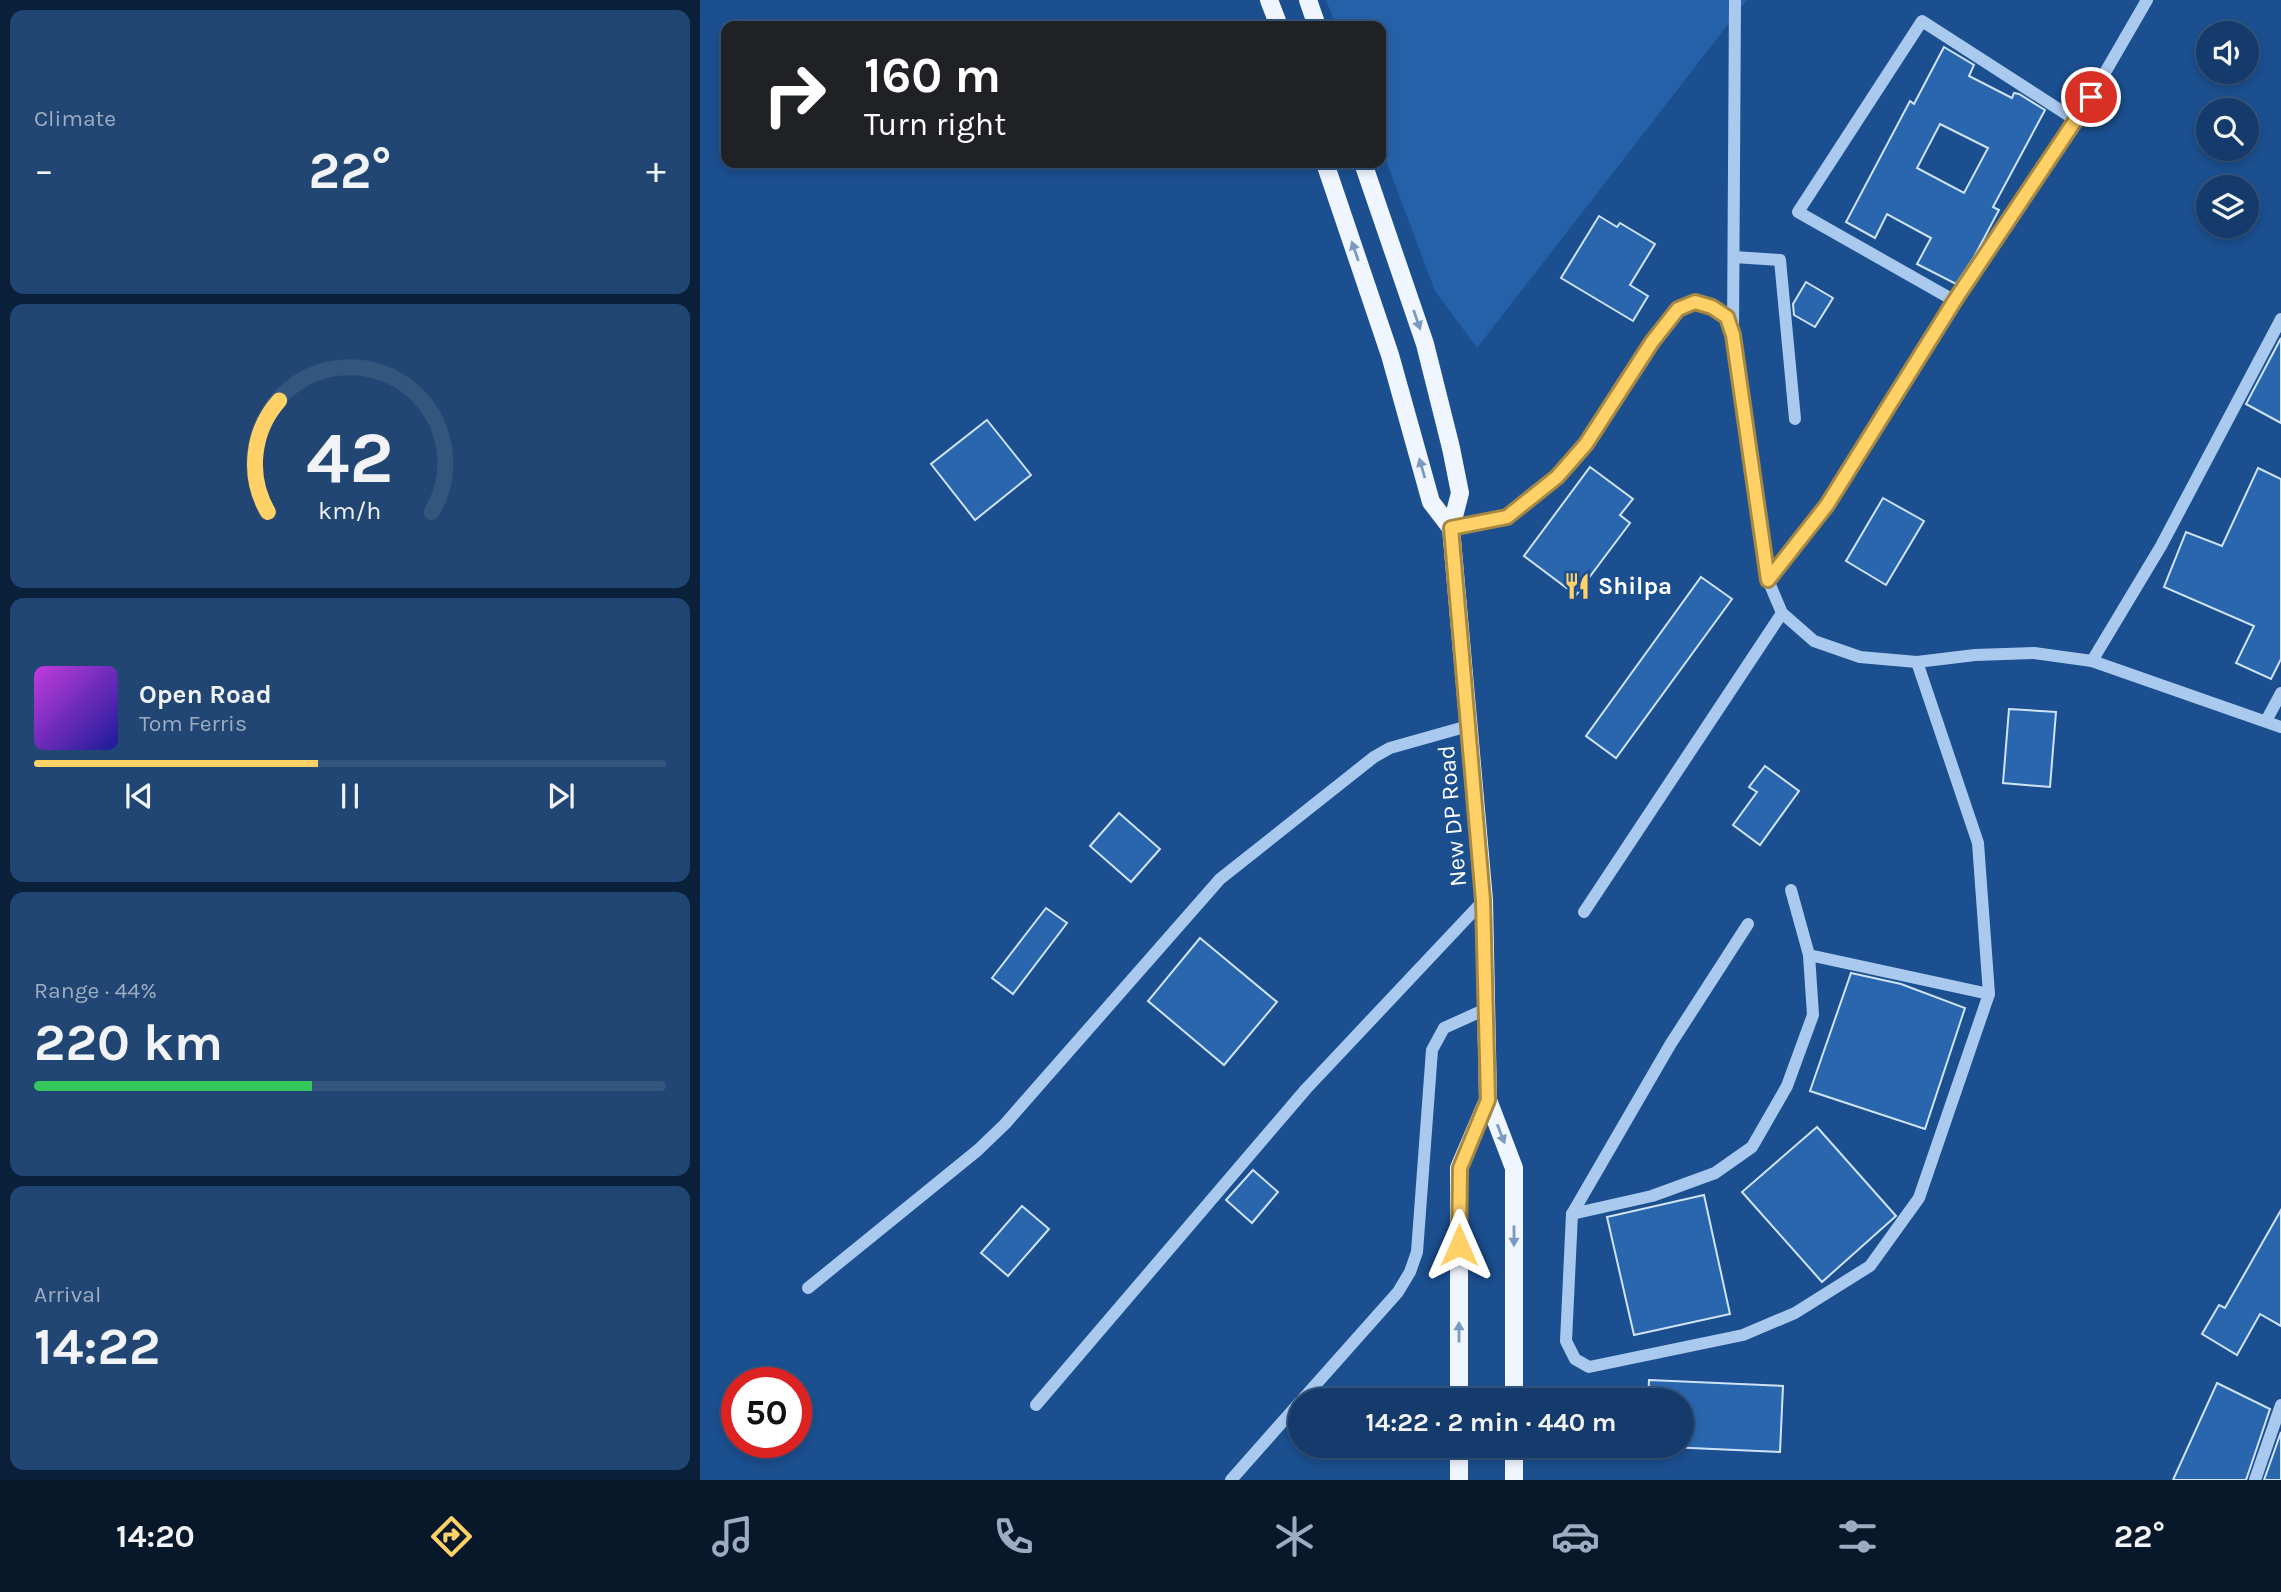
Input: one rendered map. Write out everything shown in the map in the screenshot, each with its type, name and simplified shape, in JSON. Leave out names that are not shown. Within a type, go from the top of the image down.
[{"type":"main road","points":[[1269,0],[1277,21]]},
{"type":"main road","points":[[1308,0],[1315,21]]},
{"type":"main road","points":[[1327,168],[1390,355],[1431,502],[1451,528]]},
{"type":"main road","name":"New DP Road","points":[[1365,168],[1425,344],[1460,492],[1451,528],[1483,900],[1488,1100],[1514,1168],[1514,1388]]},
{"type":"main road","name":"New DP Road","points":[[1459,1388],[1460,1168],[1488,1100]]},
{"type":"main road","points":[[1459,1458],[1459,1480]]},
{"type":"main road","points":[[1514,1458],[1514,1480]]},
{"type":"street","points":[[1735,0],[1733,335],[1768,580],[1782,613],[1814,641],[1860,657],[1917,662],[1975,655],[2034,653],[2092,661],[2281,727]]},
{"type":"street","points":[[1768,580],[1827,505],[1955,300],[2077,121],[2143,1]]},
{"type":"street","points":[[1955,300],[1798,212],[1922,21],[2077,121]]},
{"type":"street","points":[[1734,257],[1780,260],[1795,419]]},
{"type":"street","points":[[1451,528],[1507,517],[1557,477],[1586,444],[1652,342],[1678,309],[1695,302],[1712,307],[1727,317],[1733,335]]},
{"type":"street","points":[[2092,661],[2161,546],[2281,318]]},
{"type":"street","points":[[1584,912],[1782,613]]},
{"type":"street","points":[[1748,924],[1670,1045],[1572,1214],[1566,1341],[1574,1359],[1589,1367],[1743,1335],[1795,1313],[1870,1266],[1919,1198],[1989,994],[1978,843],[1917,662]]},
{"type":"street","points":[[2266,721],[2281,693]]},
{"type":"street","points":[[808,1288],[978,1150],[1005,1124],[1220,879],[1244,858],[1374,757],[1390,748],[1468,726]]},
{"type":"street","points":[[1572,1214],[1652,1196],[1715,1173],[1752,1147],[1787,1086],[1813,1014],[1809,955],[1791,890]]},
{"type":"street","points":[[1037,1405],[1306,1089],[1483,900]]},
{"type":"street","points":[[1809,955],[1989,994]]},
{"type":"street","points":[[1313,1388],[1398,1292],[1410,1272],[1417,1252],[1432,1050],[1444,1028],[1486,1009]]},
{"type":"street","points":[[2255,1480],[2281,1405]]},
{"type":"street","points":[[1231,1480],[1288,1416]]},
{"type":"shaded area","points":[[1326,0],[1747,0],[1477,348],[1435,291],[1386,160],[1386,21],[1334,21]]},
{"type":"building","points":[[1944,47],[1974,65],[1969,76],[2012,98],[2014,93],[2019,94],[2045,110],[1993,207],[1999,210],[1956,284],[1917,264],[1931,238],[1887,214],[1875,238],[1846,222],[1910,101],[1914,104]],"holes":[[[1940,124],[1988,148],[1964,193],[1917,168]]]},
{"type":"building","points":[[1599,216],[1617,227],[1620,223],[1655,244],[1630,285],[1648,296],[1633,321],[1561,278]]},
{"type":"building","points":[[1806,282],[1833,298],[1815,327],[1794,315],[1793,304]]},
{"type":"building","points":[[2281,338],[2281,423],[2246,404]]},
{"type":"building","points":[[987,420],[1031,475],[975,520],[931,464]]},
{"type":"building","points":[[1590,467],[1633,499],[1620,515],[1630,523],[1576,595],[1524,556]]},
{"type":"building","points":[[2258,468],[2281,479],[2281,659],[2271,679],[2236,663],[2254,626],[2164,587],[2186,532],[2222,546]]},
{"type":"building","points":[[1883,498],[1924,521],[1886,585],[1846,561]]},
{"type":"building","points":[[1701,577],[1732,599],[1616,758],[1586,736]]},
{"type":"building","points":[[2009,709],[2056,712],[2050,787],[2003,783]]},
{"type":"building","points":[[1765,766],[1799,791],[1760,845],[1733,825],[1757,792],[1749,787]]},
{"type":"building","points":[[1119,813],[1160,849],[1131,882],[1090,846]]},
{"type":"building","points":[[1046,908],[1067,923],[1013,994],[992,978]]},
{"type":"building","points":[[1200,938],[1277,1002],[1224,1065],[1148,1001]]},
{"type":"building","points":[[1851,973],[1901,984],[1965,1008],[1925,1129],[1810,1091]]},
{"type":"building","points":[[1817,1127],[1896,1216],[1822,1282],[1742,1192]]},
{"type":"building","points":[[1253,1170],[1278,1192],[1252,1223],[1226,1200]]},
{"type":"building","points":[[1704,1195],[1730,1314],[1634,1335],[1607,1217]]},
{"type":"building","points":[[1022,1206],[1049,1229],[1008,1276],[981,1253]]},
{"type":"building","points":[[2281,1210],[2281,1326],[2260,1314],[2237,1355],[2202,1334],[2219,1305],[2225,1308]]},
{"type":"building","points":[[1649,1380],[1783,1386],[1780,1452],[1694,1448],[1694,1388],[1649,1388]]},
{"type":"building","points":[[2217,1383],[2270,1409],[2246,1480],[2173,1480]]},
{"type":"building","points":[[2281,1432],[2281,1480],[2264,1480]]},
{"type":"place","name":"Shilpa","points":[[1577,586]]},
{"type":"route","points":[[1459,1245],[1460,1168],[1488,1100],[1483,900],[1451,528],[1507,517],[1557,477],[1586,444],[1652,342],[1678,309],[1695,302],[1712,307],[1727,317],[1733,335],[1768,580],[1827,505],[1955,300],[2091,97]]}]
